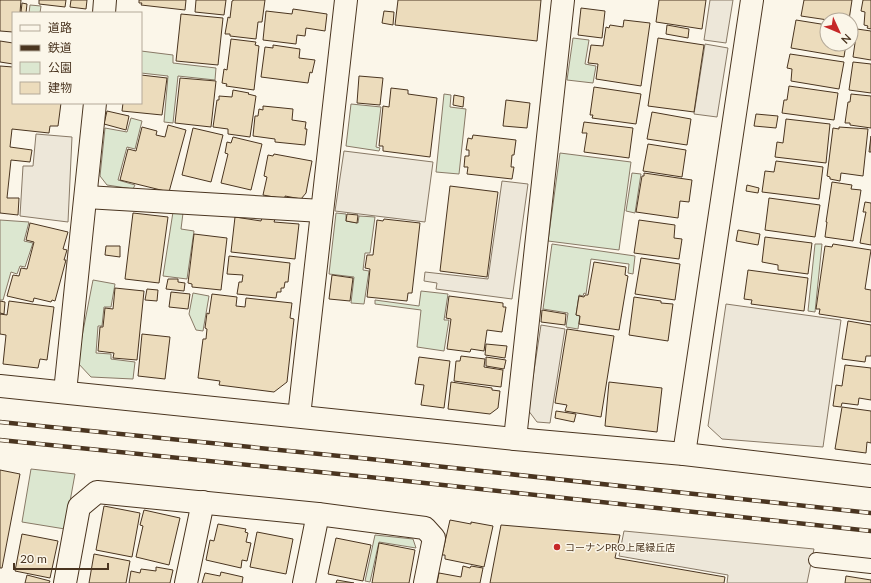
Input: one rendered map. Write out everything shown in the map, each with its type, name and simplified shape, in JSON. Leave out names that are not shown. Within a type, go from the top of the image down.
[{"type":"street","points":[[104,12],[105,0]]},
{"type":"street","points":[[299,416],[346,0]]},
{"type":"street","points":[[515,440],[563,0]]},
{"type":"street","points":[[684,454],[752,0]]},
{"type":"street","points":[[65,392],[95,104]]},
{"type":"street","points":[[86,197],[322,211]]},
{"type":"street","points":[[0,386],[299,416],[515,440],[684,454],[871,476]]},
{"type":"street","points":[[65,583],[79,507],[97,492],[318,514],[425,528],[434,538],[425,583]]},
{"type":"street","points":[[186,583],[203,502]]},
{"type":"street","points":[[304,583],[318,514]]},
{"type":"lane","points":[[816,560],[871,566]]},
{"type":"green space","points":[[30,5],[41,6],[40,12],[29,12]]},
{"type":"green space","points":[[573,38],[589,40],[585,64],[596,66],[593,83],[567,80]]},
{"type":"green space","points":[[142,51],[173,55],[173,63],[216,68],[215,80],[178,76],[173,123],[164,122],[168,76],[142,73]]},
{"type":"green space","points":[[444,94],[451,95],[450,107],[466,109],[459,174],[436,172]]},
{"type":"green space","points":[[351,104],[381,107],[376,147],[380,148],[379,151],[346,146]]},
{"type":"green space","points":[[131,118],[142,121],[135,149],[127,147],[118,180],[135,185],[133,189],[107,185],[100,176],[105,128],[127,132]]},
{"type":"green space","points":[[560,153],[631,162],[619,250],[548,241]]},
{"type":"green space","points":[[632,173],[641,174],[635,213],[626,211]]},
{"type":"green space","points":[[173,212],[183,213],[181,229],[194,231],[187,279],[163,276]]},
{"type":"green space","points":[[336,213],[346,214],[346,221],[358,223],[359,216],[375,217],[370,253],[365,253],[363,270],[369,271],[364,304],[351,303],[354,277],[329,274]]},
{"type":"green space","points":[[0,220],[29,222],[24,241],[33,243],[25,267],[20,266],[17,274],[11,272],[3,300],[0,300]]},
{"type":"green space","points":[[552,244],[635,256],[633,274],[628,273],[629,264],[591,259],[586,294],[584,293],[583,296],[579,295],[576,315],[580,315],[578,329],[566,327],[568,313],[543,309]]},
{"type":"green space","points":[[815,244],[822,244],[815,312],[808,311]]},
{"type":"green space","points":[[93,280],[115,284],[111,307],[104,307],[102,326],[98,326],[96,353],[111,354],[111,359],[135,362],[133,379],[91,377],[77,362]]},
{"type":"green space","points":[[421,291],[448,294],[444,320],[449,320],[444,351],[417,347],[421,310],[375,304],[375,300],[419,306]]},
{"type":"green space","points":[[193,293],[209,296],[203,331],[196,330],[189,314]]},
{"type":"green space","points":[[31,469],[75,474],[65,529],[22,522]]},
{"type":"green space","points":[[375,535],[413,539],[416,548],[379,542],[370,582],[365,581]]},
{"type":"shaded area","points":[[710,0],[733,0],[726,43],[704,40]]},
{"type":"shaded area","points":[[705,44],[728,48],[717,117],[694,114]]},
{"type":"shaded area","points":[[36,134],[72,137],[68,222],[20,216],[23,166],[33,166]]},
{"type":"shaded area","points":[[344,151],[433,162],[425,222],[335,211]]},
{"type":"shaded area","points":[[502,181],[528,184],[512,299],[436,289],[437,283],[424,281],[425,272],[488,279]]},
{"type":"shaded area","points":[[726,304],[841,320],[823,447],[722,439],[708,426]]},
{"type":"shaded area","points":[[541,325],[565,329],[550,423],[537,422],[528,410]]},
{"type":"shaded area","points":[[624,531],[814,549],[807,583],[727,583],[728,575],[619,556]]},
{"type":"building","points":[[0,0],[21,0],[20,12],[12,12],[12,32],[0,31]]},
{"type":"building","points":[[39,0],[66,0],[65,7],[39,4]]},
{"type":"building","points":[[71,0],[87,0],[86,9],[70,7]]},
{"type":"building","points":[[139,0],[186,0],[185,10],[141,5],[142,3],[139,3]]},
{"type":"building","points":[[196,0],[226,0],[224,15],[195,12]]},
{"type":"building","points":[[265,0],[262,22],[258,22],[256,39],[225,34],[228,17],[230,18],[232,1]]},
{"type":"building","points":[[398,0],[541,0],[537,41],[395,25]]},
{"type":"building","points":[[659,0],[706,0],[702,29],[656,22]]},
{"type":"building","points":[[804,0],[852,0],[850,12],[819,12],[819,19],[801,16]]},
{"type":"building","points":[[863,0],[871,0],[871,29],[864,25],[865,12],[861,11]]},
{"type":"building","points":[[22,3],[27,4],[26,12],[21,12]]},
{"type":"building","points":[[581,8],[605,11],[602,38],[578,35]]},
{"type":"building","points":[[293,9],[327,14],[325,31],[306,28],[305,36],[297,35],[296,44],[263,40],[266,11],[292,14]]},
{"type":"building","points":[[384,11],[394,12],[393,25],[382,23]]},
{"type":"building","points":[[181,14],[223,18],[218,65],[176,61]]},
{"type":"building","points":[[624,20],[650,23],[641,86],[596,79],[598,64],[588,63],[591,45],[603,46],[606,27],[609,28],[610,25],[623,27]]},
{"type":"building","points":[[796,20],[819,24],[819,52],[845,52],[844,57],[791,48]]},
{"type":"building","points":[[667,25],[689,29],[688,38],[666,34]]},
{"type":"building","points":[[859,29],[871,31],[871,60],[853,57],[854,52],[859,52]]},
{"type":"building","points":[[658,38],[704,45],[694,112],[648,106]]},
{"type":"building","points":[[231,39],[256,42],[255,45],[259,46],[254,90],[226,86],[227,84],[222,83],[224,69],[227,70]]},
{"type":"building","points":[[0,41],[12,43],[12,64],[0,62]]},
{"type":"building","points":[[273,45],[300,49],[299,58],[315,60],[312,73],[310,72],[308,83],[261,77],[265,47],[273,48]]},
{"type":"building","points":[[790,54],[844,62],[839,89],[791,81],[792,69],[787,68]]},
{"type":"building","points":[[853,62],[871,64],[871,93],[849,90]]},
{"type":"building","points":[[0,66],[12,67],[12,104],[61,104],[58,126],[50,126],[49,133],[12,129],[10,147],[32,150],[30,162],[11,160],[7,198],[19,198],[18,215],[0,213]]},
{"type":"building","points":[[142,75],[167,78],[162,115],[122,111],[123,104],[142,104]]},
{"type":"building","points":[[359,76],[383,78],[380,105],[357,103]]},
{"type":"building","points":[[180,78],[216,81],[211,127],[175,123]]},
{"type":"building","points":[[789,86],[838,93],[834,120],[782,113],[784,100],[787,100]]},
{"type":"building","points":[[594,87],[641,94],[636,124],[592,118],[593,115],[590,115]]},
{"type":"building","points":[[391,88],[408,90],[408,94],[437,98],[430,157],[383,151],[383,146],[379,146],[383,106],[389,107]]},
{"type":"building","points":[[233,90],[256,96],[250,137],[228,134],[228,129],[213,127],[217,100],[219,100],[219,96],[232,97]]},
{"type":"building","points":[[851,94],[871,96],[871,128],[845,123],[848,102],[850,102]]},
{"type":"building","points":[[454,95],[464,97],[463,107],[453,105]]},
{"type":"building","points":[[506,100],[530,103],[527,128],[503,126]]},
{"type":"building","points":[[263,106],[293,109],[292,120],[306,122],[305,129],[307,129],[305,145],[275,142],[275,139],[253,136],[255,116],[258,116],[259,109],[263,110]]},
{"type":"building","points":[[107,111],[129,116],[126,130],[104,124]]},
{"type":"building","points":[[652,112],[691,119],[687,145],[647,139]]},
{"type":"building","points":[[756,114],[778,116],[776,128],[754,126]]},
{"type":"building","points":[[786,119],[830,124],[826,163],[775,157],[777,142],[783,143]]},
{"type":"building","points":[[584,122],[633,128],[629,158],[584,152],[587,133],[582,133]]},
{"type":"building","points":[[168,125],[186,130],[169,192],[120,180],[128,149],[136,151],[142,127],[157,131],[156,135],[165,137]]},
{"type":"building","points":[[839,127],[868,129],[863,176],[841,173],[840,181],[830,179],[830,177],[827,176],[833,128],[839,129]]},
{"type":"building","points":[[193,128],[223,135],[211,182],[182,175]]},
{"type":"building","points":[[473,135],[516,140],[514,155],[512,155],[511,167],[514,167],[512,179],[467,174],[468,167],[464,167],[465,156],[469,156],[469,150],[466,150],[468,138],[472,139]]},
{"type":"building","points":[[871,136],[871,152],[869,152]]},
{"type":"building","points":[[233,137],[262,144],[251,190],[221,183],[228,154],[225,153],[227,142],[231,143]]},
{"type":"building","points":[[648,144],[686,150],[682,177],[643,171]]},
{"type":"building","points":[[274,154],[312,161],[306,193],[301,199],[285,196],[285,199],[263,195],[267,177],[264,176],[268,155],[273,156]]},
{"type":"building","points":[[776,161],[823,167],[819,199],[762,192],[765,171],[774,172]]},
{"type":"building","points":[[644,173],[692,180],[689,202],[680,201],[678,218],[636,212],[642,176],[644,176]]},
{"type":"building","points":[[832,182],[852,185],[851,189],[861,190],[853,241],[825,237]]},
{"type":"building","points":[[747,185],[759,188],[758,193],[746,191]]},
{"type":"building","points":[[450,186],[498,192],[487,277],[440,271]]},
{"type":"building","points":[[769,198],[820,205],[815,237],[765,230]]},
{"type":"building","points":[[865,202],[871,203],[871,245],[860,243],[866,212],[863,212]]},
{"type":"building","points":[[133,213],[168,217],[159,283],[125,279]]},
{"type":"building","points":[[347,214],[358,215],[357,223],[346,221]]},
{"type":"building","points":[[235,217],[261,221],[262,218],[275,219],[274,222],[299,224],[295,259],[231,252]]},
{"type":"building","points":[[384,219],[420,223],[412,293],[408,293],[407,301],[367,297],[370,269],[365,268],[367,255],[373,255],[377,220],[383,221]]},
{"type":"building","points":[[639,220],[675,225],[674,238],[682,239],[679,259],[634,253]]},
{"type":"building","points":[[30,223],[68,232],[63,249],[67,250],[64,260],[66,260],[55,301],[52,300],[51,302],[34,298],[33,302],[7,296],[13,275],[19,276],[21,268],[27,269],[34,242],[26,240]]},
{"type":"building","points":[[738,230],[760,234],[758,245],[736,241]]},
{"type":"building","points":[[194,234],[227,238],[221,290],[192,287],[192,284],[188,283]]},
{"type":"building","points":[[765,237],[812,243],[808,274],[778,270],[778,265],[762,262]]},
{"type":"building","points":[[833,244],[871,250],[865,289],[871,290],[871,322],[819,314],[820,309],[816,309],[825,246],[832,247]]},
{"type":"building","points":[[106,246],[120,246],[120,257],[105,255]]},
{"type":"building","points":[[229,256],[290,263],[288,282],[285,282],[284,288],[281,288],[281,292],[277,292],[276,298],[237,294],[239,282],[242,282],[243,275],[227,274]]},
{"type":"building","points":[[641,258],[680,264],[675,300],[635,294]]},
{"type":"building","points":[[594,262],[626,267],[625,275],[628,276],[619,330],[579,324],[580,316],[576,315],[579,296],[584,297],[585,295],[588,295]]},
{"type":"building","points":[[748,270],[808,278],[804,311],[751,304],[752,300],[744,299]]},
{"type":"building","points":[[332,275],[353,278],[350,301],[329,299]]},
{"type":"building","points":[[168,279],[178,279],[178,282],[185,283],[184,291],[166,289]]},
{"type":"building","points":[[115,288],[144,291],[137,360],[113,358],[114,353],[98,351],[100,327],[103,327],[105,308],[113,309]]},
{"type":"building","points":[[147,289],[158,290],[157,301],[145,300]]},
{"type":"building","points":[[171,292],[190,294],[188,309],[169,307]]},
{"type":"building","points":[[212,294],[237,297],[236,306],[245,307],[246,298],[292,303],[290,318],[294,319],[287,382],[274,392],[219,385],[220,381],[198,378],[203,339],[206,339],[207,329],[205,328],[207,313],[209,314]]},
{"type":"building","points":[[449,296],[503,303],[503,307],[506,307],[502,332],[487,330],[484,351],[471,349],[470,352],[447,349],[451,319],[446,318]]},
{"type":"building","points":[[634,297],[673,304],[668,341],[629,335]]},
{"type":"building","points":[[0,301],[5,302],[4,314],[0,313]]},
{"type":"building","points":[[9,301],[54,307],[47,360],[40,359],[38,368],[3,364],[6,335],[0,334],[0,314],[7,315]]},
{"type":"building","points":[[542,310],[566,314],[565,325],[541,322]]},
{"type":"building","points":[[848,321],[871,325],[871,356],[866,356],[865,362],[842,359]]},
{"type":"building","points":[[567,329],[614,336],[601,417],[565,411],[567,405],[555,403]]},
{"type":"building","points":[[142,334],[170,337],[165,379],[138,376]]},
{"type":"building","points":[[486,344],[507,346],[505,358],[485,355]]},
{"type":"building","points":[[461,356],[485,359],[484,367],[503,370],[501,387],[454,381],[456,361],[460,361]]},
{"type":"building","points":[[419,357],[450,361],[444,408],[421,405],[424,385],[415,384]]},
{"type":"building","points":[[486,357],[506,360],[504,369],[486,366]]},
{"type":"building","points":[[845,365],[871,368],[871,400],[859,398],[858,405],[842,403],[841,407],[833,406],[836,385],[842,386]]},
{"type":"building","points":[[451,382],[492,388],[492,390],[500,391],[498,408],[490,414],[448,409]]},
{"type":"building","points":[[609,382],[662,388],[657,432],[605,426]]},
{"type":"building","points":[[842,407],[871,411],[871,443],[867,442],[866,453],[835,449]]},
{"type":"building","points":[[556,411],[576,414],[574,422],[555,418]]},
{"type":"building","points":[[0,470],[20,474],[2,568],[0,568]]},
{"type":"building","points":[[104,506],[140,513],[132,557],[96,550]]},
{"type":"building","points":[[144,510],[180,518],[169,565],[136,557],[143,526],[140,525]]},
{"type":"building","points":[[450,520],[493,526],[484,567],[445,559],[445,555],[442,555]]},
{"type":"building","points":[[218,524],[246,529],[245,532],[248,533],[246,542],[251,543],[247,561],[242,560],[241,568],[206,560],[210,540],[214,541]]},
{"type":"building","name":"コーナンPRO上尾緑丘店","points":[[501,525],[620,535],[615,558],[725,577],[724,583],[490,583]]},
{"type":"building","points":[[257,532],[293,539],[286,574],[250,567]]},
{"type":"building","points":[[22,534],[58,541],[50,578],[15,571]]},
{"type":"building","points":[[336,538],[371,545],[363,581],[328,574]]},
{"type":"building","points":[[379,543],[415,550],[409,583],[372,583]]},
{"type":"building","points":[[94,554],[130,561],[126,583],[89,583]]},
{"type":"building","points":[[463,566],[470,568],[471,566],[483,568],[480,583],[437,583],[439,573],[461,577]]},
{"type":"building","points":[[156,567],[173,570],[170,583],[129,583],[131,571],[140,573],[141,569],[156,571]]},
{"type":"building","points":[[221,572],[243,577],[242,583],[202,583],[205,573],[220,576]]},
{"type":"building","points":[[27,575],[50,581],[49,583],[25,583]]},
{"type":"building","points":[[846,576],[871,580],[871,583],[845,583]]},
{"type":"building","points":[[337,580],[354,583],[336,583]]},
{"type":"railway","points":[[0,422],[370,459],[871,513]]},
{"type":"railway","points":[[0,440],[369,477],[871,531]]},
{"type":"place","name":"コーナンPRO上尾緑丘店","points":[[557,547]]}]
